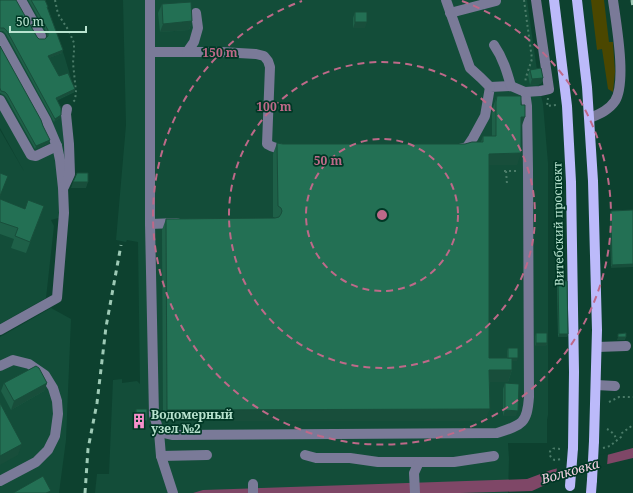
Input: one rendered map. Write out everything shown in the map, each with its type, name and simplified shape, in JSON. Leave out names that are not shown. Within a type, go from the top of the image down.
[{"type":"main road","name":"Витебский проспект","points":[[554,0],[567,106],[571,174],[574,372],[573,448],[570,490]]},
{"type":"main road","points":[[577,0],[590,118],[593,181],[597,346],[591,493]]},
{"type":"lane","points":[[21,0],[41,36]]},
{"type":"lane","points":[[150,0],[150,224],[154,415],[159,432],[161,456],[173,493]]},
{"type":"lane","points":[[446,0],[470,68],[490,87],[511,86],[525,92],[549,89],[536,0]]},
{"type":"lane","points":[[590,118],[611,106],[618,94],[620,64],[613,0]]},
{"type":"lane","points":[[450,13],[496,1]]},
{"type":"lane","points":[[187,52],[194,42],[198,28],[196,13]]},
{"type":"lane","points":[[0,36],[46,120],[57,146],[63,188],[64,220],[57,298],[0,330]]},
{"type":"lane","points":[[494,46],[499,52],[504,63],[511,86]]},
{"type":"lane","points":[[150,52],[243,53],[264,56],[270,67],[267,144],[279,149],[297,149]]},
{"type":"lane","points":[[446,149],[461,149],[467,147],[485,116],[490,87]]},
{"type":"lane","points":[[159,432],[172,435],[497,433],[522,423],[526,416],[529,397],[528,170],[527,106],[525,92]]},
{"type":"lane","points":[[0,100],[31,155],[36,156],[57,146]]},
{"type":"lane","points":[[63,188],[70,174],[66,114],[67,109]]},
{"type":"lane","points":[[150,224],[188,223]]},
{"type":"lane","points":[[597,346],[626,346]]},
{"type":"lane","points":[[0,366],[13,360],[29,364],[45,375],[53,388],[57,401],[58,414],[55,436],[48,450],[36,462],[0,481]]},
{"type":"lane","points":[[596,384],[615,386]]},
{"type":"lane","points":[[161,456],[207,455]]},
{"type":"lane","points":[[305,455],[316,458],[350,458],[378,462],[454,462],[494,456]]},
{"type":"lane","points":[[415,493],[414,473],[419,462]]},
{"type":"path","points":[[55,0],[58,14],[69,30],[74,43],[72,63],[76,92],[75,100],[67,109]]},
{"type":"path","points":[[524,0],[532,59],[526,77],[525,92]]},
{"type":"path","points":[[547,106],[556,105]]},
{"type":"path","points":[[507,184],[505,171],[528,170]]},
{"type":"path","points":[[609,402],[619,397],[633,398]]},
{"type":"path","points":[[607,430],[611,431],[616,440],[622,433],[633,425]]},
{"type":"shaded area","points":[[0,0],[45,0],[75,92],[57,101],[64,116],[62,119],[65,160],[62,217],[51,220],[54,226],[46,298],[0,324],[0,130],[25,173],[0,128]]},
{"type":"shaded area","points":[[123,0],[527,0],[543,104],[548,163],[547,443],[508,443],[508,493],[95,493],[97,474],[109,474],[113,380],[122,379],[122,383],[137,381],[140,384],[138,242],[116,240],[126,125]]},
{"type":"shaded area","points":[[591,0],[604,0],[609,42],[613,42],[615,72],[613,92],[608,89],[602,49],[597,50]]},
{"type":"shaded area","points":[[51,308],[71,319],[66,440],[59,493],[0,493],[0,337]]},
{"type":"water","name":"Волковка","points":[[633,448],[633,458],[566,474],[555,478],[532,491],[460,493],[193,493],[203,490],[527,479],[551,470]]},
{"type":"pier","points":[[608,453],[607,466],[556,479],[557,466]]},
{"type":"building","points":[[0,0],[16,0],[37,37],[39,39],[45,39],[48,36],[48,30],[31,0],[45,0],[63,50],[48,56],[59,76],[68,73],[75,89],[56,98],[61,108],[61,115],[55,119],[7,31],[4,28],[0,28]]},
{"type":"building","points":[[191,2],[192,21],[163,24],[162,4]]},
{"type":"building","points":[[355,12],[367,12],[367,22],[355,22]]},
{"type":"building","points":[[0,46],[41,120],[50,140],[36,146],[7,94],[1,91]]},
{"type":"building","points":[[541,68],[543,78],[532,79],[530,70]]},
{"type":"building","points":[[497,96],[521,96],[521,105],[525,105],[525,117],[521,117],[521,153],[489,154],[489,358],[512,358],[512,370],[489,370],[490,409],[167,410],[166,219],[279,217],[282,211],[278,206],[277,143],[465,144],[472,142],[483,142],[483,136],[496,136]]},
{"type":"building","points":[[0,173],[8,176],[0,196]]},
{"type":"building","points":[[77,173],[88,173],[88,182],[73,182]]},
{"type":"building","points":[[0,199],[25,209],[28,200],[44,206],[30,242],[15,236],[18,228],[0,222]]},
{"type":"building","points":[[633,210],[633,264],[612,265],[611,211]]},
{"type":"building","points":[[558,281],[567,281],[568,334],[559,334]]},
{"type":"building","points":[[536,333],[547,333],[547,343],[536,343]]},
{"type":"building","points":[[626,333],[626,337],[618,337],[618,334]]},
{"type":"building","points":[[508,348],[518,348],[518,358],[508,358]]},
{"type":"building","points":[[36,366],[39,368],[47,383],[14,401],[4,383]]},
{"type":"building","points":[[505,383],[519,384],[518,411],[505,410]]},
{"type":"building","points":[[0,403],[22,444],[0,456]]},
{"type":"building","points":[[136,409],[147,409],[147,421],[136,421]]},
{"type":"building","points":[[43,476],[51,491],[46,493],[13,493]]},
{"type":"railway","points":[[632,0],[633,7]]},
{"type":"railway","points":[[85,493],[88,449],[97,403],[106,327],[121,245]]},
{"type":"place","name":"Водомерный узел №2","points":[[139,421]]}]
